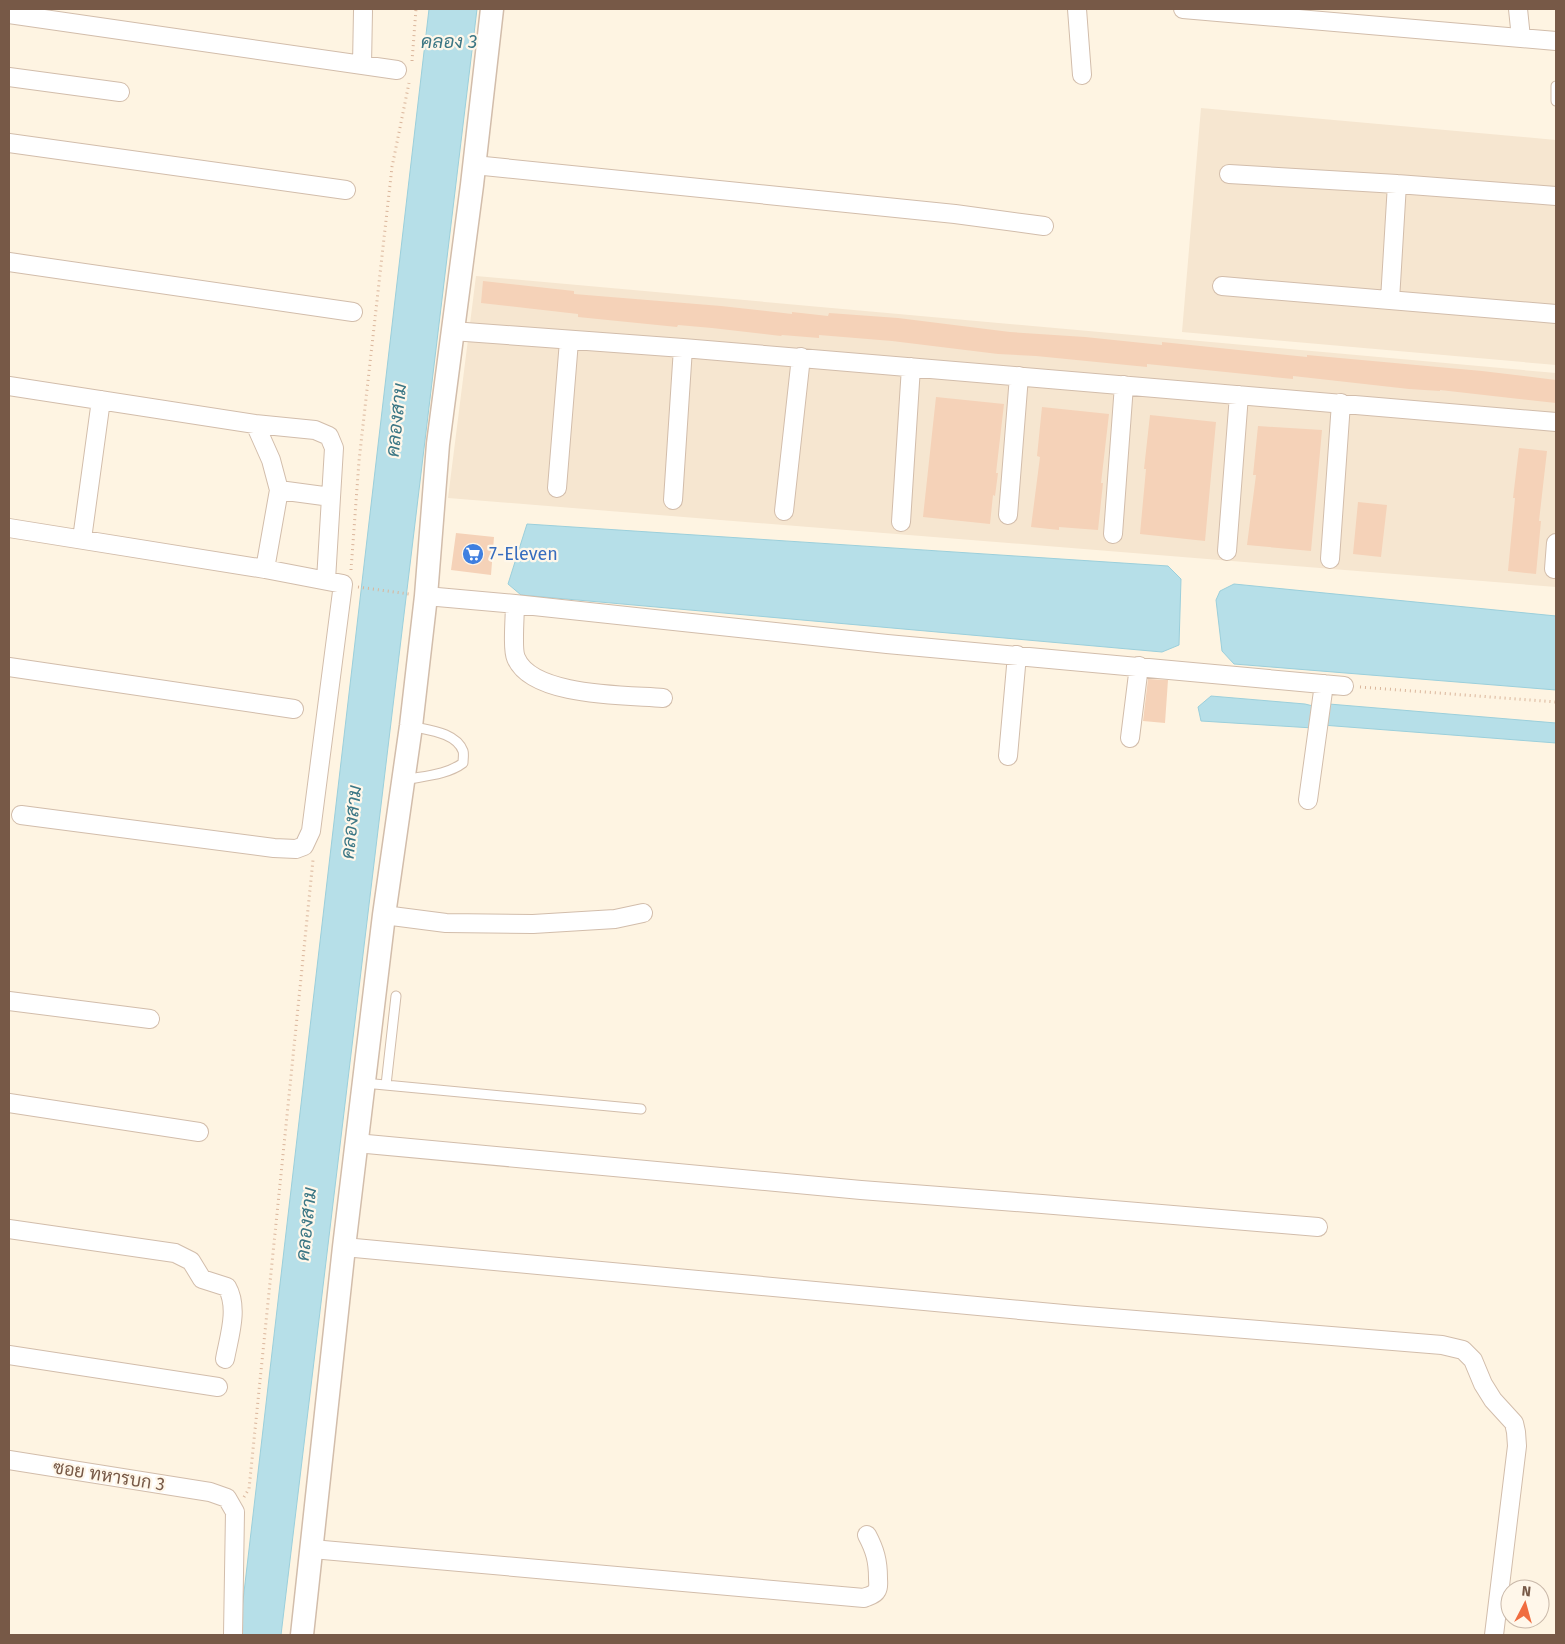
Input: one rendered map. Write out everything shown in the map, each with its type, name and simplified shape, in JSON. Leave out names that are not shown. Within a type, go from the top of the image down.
[{"type":"street","points":[[302,1635],[356,1143],[384,915],[410,726],[418,595],[474,165],[492,9]]},
{"type":"street","points":[[1077,9],[1082,76]]},
{"type":"street","points":[[1183,9],[1556,41]]},
{"type":"street","points":[[1518,9],[1521,38]]},
{"type":"street","points":[[362,65],[363,11]]},
{"type":"street","points":[[9,14],[397,70]]},
{"type":"street","points":[[9,78],[120,92]]},
{"type":"street","points":[[9,143],[346,190]]},
{"type":"street","points":[[474,165],[945,213],[1044,226]]},
{"type":"street","points":[[1229,174],[1556,196]]},
{"type":"street","points":[[1390,300],[1397,184]]},
{"type":"street","points":[[9,262],[353,312]]},
{"type":"street","points":[[1222,286],[1556,314]]},
{"type":"street","points":[[452,331],[684,348],[1556,422]]},
{"type":"street","points":[[556,488],[569,341]]},
{"type":"street","points":[[673,500],[684,348]]},
{"type":"street","points":[[784,511],[801,358]]},
{"type":"street","points":[[902,522],[911,367]]},
{"type":"street","points":[[1008,515],[1019,376]]},
{"type":"street","points":[[1113,534],[1124,385]]},
{"type":"street","points":[[9,386],[255,424],[315,430],[328,436],[334,448],[326,580]]},
{"type":"street","points":[[1227,551],[1239,395]]},
{"type":"street","points":[[82,539],[101,400]]},
{"type":"street","points":[[1330,559],[1341,404]]},
{"type":"street","points":[[255,424],[271,460],[279,490],[265,569]]},
{"type":"street","points":[[279,490],[332,497]]},
{"type":"street","points":[[9,528],[265,569],[343,584],[311,831],[304,846],[296,850],[274,848],[21,815]]},
{"type":"street","points":[[1554,569],[1556,544]]},
{"type":"street","points":[[418,595],[887,644],[1344,686]]},
{"type":"street","points":[[515,604],[515,658],[524,670],[540,681],[568,690],[663,698]]},
{"type":"street","points":[[1008,756],[1017,655]]},
{"type":"street","points":[[1130,738],[1139,666]]},
{"type":"street","points":[[9,667],[294,709]]},
{"type":"street","points":[[1308,800],[1324,684]]},
{"type":"street","points":[[384,915],[446,923],[533,924],[615,919],[644,913]]},
{"type":"street","points":[[9,1001],[150,1019]]},
{"type":"street","points":[[9,1103],[198,1132]]},
{"type":"street","points":[[356,1143],[861,1190],[1318,1227]]},
{"type":"street","points":[[9,1229],[175,1253],[191,1261],[202,1279],[227,1287],[231,1294],[234,1305],[225,1359]]},
{"type":"street","points":[[344,1247],[1074,1315],[1442,1345],[1462,1350],[1473,1360],[1493,1400],[1514,1423],[1516,1432],[1517,1446],[1494,1635]]},
{"type":"street","points":[[9,1355],[218,1387]]},
{"type":"street","name":"ซอย ทหารบก 3","points":[[9,1460],[210,1492],[227,1498],[235,1512],[233,1635]]},
{"type":"street","points":[[312,1548],[864,1598],[874,1594],[878,1586],[878,1559],[867,1535]]},
{"type":"lane","points":[[1556,86],[1556,101]]},
{"type":"lane","points":[[403,780],[442,773],[463,763],[464,752],[458,742],[448,735],[410,726]]},
{"type":"lane","points":[[386,1085],[396,996]]},
{"type":"lane","points":[[364,1083],[640,1109]]},
{"type":"path","points":[[354,586],[418,595]]},
{"type":"path","points":[[1344,686],[1556,702]]},
{"type":"shaded area","points":[[1201,108],[1556,140],[1556,365],[1182,332]]},
{"type":"shaded area","points":[[476,276],[1556,373],[1556,587],[448,498]]},
{"type":"water","name":"คลอง 3","points":[[429,9],[477,9],[281,1635],[239,1635]]},
{"type":"water","points":[[527,524],[1168,566],[1181,579],[1179,645],[1162,652],[521,595],[508,584]]},
{"type":"water","points":[[1234,584],[1556,616],[1556,690],[1234,664],[1222,651],[1216,600],[1220,591]]},
{"type":"water","points":[[1211,696],[1313,706],[1313,728],[1201,721],[1198,707]]},
{"type":"water","points":[[1329,704],[1556,723],[1556,743],[1322,725]]},
{"type":"building","points":[[483,281],[574,291],[574,294],[792,314],[792,312],[828,316],[829,313],[898,318],[1010,332],[1162,345],[1162,342],[1307,357],[1307,355],[1482,371],[1556,380],[1556,403],[1293,376],[1293,379],[1147,364],[1147,367],[998,354],[892,341],[819,335],[819,338],[781,336],[712,328],[678,325],[677,327],[578,317],[578,314],[481,303]]},
{"type":"building","points":[[936,397],[1004,404],[996,473],[998,473],[995,496],[993,495],[990,524],[923,517]]},
{"type":"building","points":[[1042,407],[1109,414],[1098,530],[1059,527],[1059,530],[1031,527],[1040,457],[1037,456]]},
{"type":"building","points":[[1150,415],[1216,422],[1205,541],[1140,534]]},
{"type":"building","points":[[1258,426],[1322,430],[1311,551],[1247,545],[1256,475],[1253,475]]},
{"type":"building","points":[[1519,448],[1547,451],[1539,521],[1541,521],[1536,574],[1508,571],[1515,498],[1513,498]]},
{"type":"building","points":[[1358,502],[1387,505],[1381,557],[1353,554]]},
{"type":"building","name":"7-Eleven","points":[[456,533],[494,537],[491,575],[451,570]]},
{"type":"building","points":[[1148,679],[1168,680],[1165,723],[1143,721]]},
{"type":"place","name":"7-Eleven","points":[[473,554]]},
{"type":"water label","name":"คลองสาม","points":[[396,420]]},
{"type":"water label","name":"คลองสาม","points":[[351,822]]},
{"type":"water label","name":"คลองสาม","points":[[306,1224]]}]
